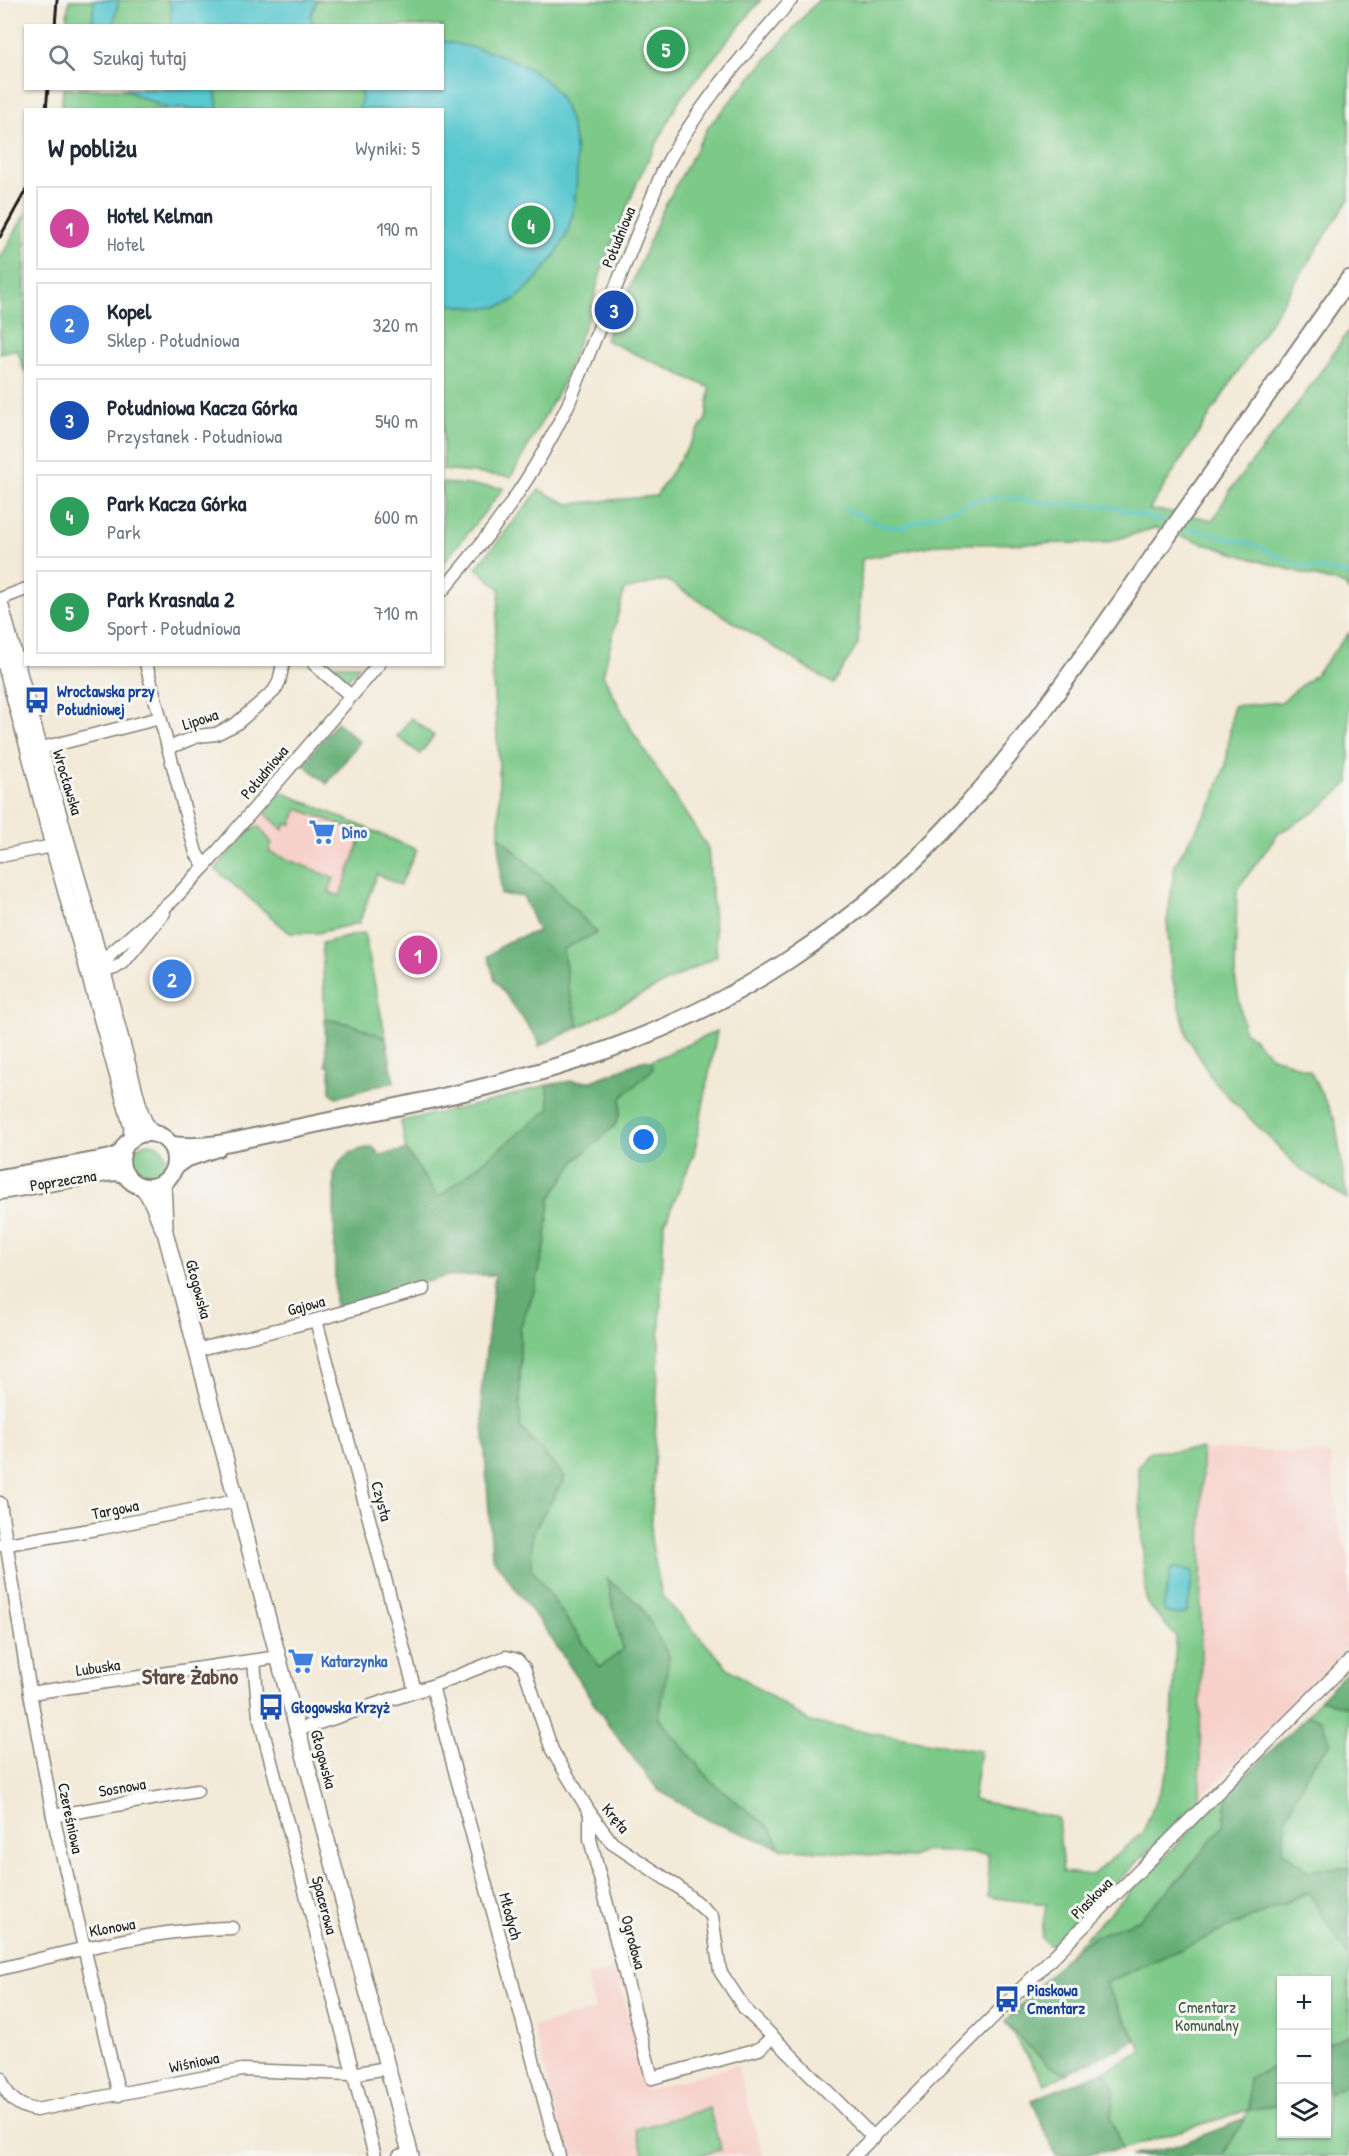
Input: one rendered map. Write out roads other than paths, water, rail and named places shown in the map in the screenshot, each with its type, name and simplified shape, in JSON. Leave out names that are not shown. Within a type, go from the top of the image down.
[{"type":"main road","points":[[175,1166],[185,1159],[229,1143],[468,1092],[582,1060],[646,1035],[705,1007],[787,961],[830,930],[882,889],[922,853],[999,768],[1095,639],[1349,279]]},
{"type":"main road","points":[[153,1134],[171,1145],[175,1155],[175,1166],[164,1183],[157,1186],[142,1186],[133,1182],[125,1174],[122,1164],[127,1146],[139,1135],[153,1134]]},
{"type":"main road","points":[[171,1145],[229,1143]]},
{"type":"main road","name":"Poprzeczna","points":[[0,1178],[111,1158],[127,1146]]},
{"type":"main road","name":"Poprzeczna","points":[[0,1191],[106,1173],[125,1174]]},
{"type":"street","name":"Południowa","points":[[444,589],[505,515],[526,484],[554,434],[568,405],[662,173],[676,146],[714,93],[791,0]]},
{"type":"street","points":[[0,601],[24,590]]},
{"type":"street","name":"Wrocławska","points":[[0,601],[35,750],[53,846],[97,973]]},
{"type":"street","name":"Wrocławska","points":[[0,645],[64,830],[95,943],[97,973]]},
{"type":"street","points":[[147,666],[160,718]]},
{"type":"street","name":"Lipowa","points":[[168,748],[198,736],[216,734],[236,724],[274,691],[279,682],[283,666]]},
{"type":"street","points":[[316,666],[351,696]]},
{"type":"street","name":"Południowa","points":[[97,973],[114,950],[173,900],[205,866],[377,666]]},
{"type":"street","name":"Lipowa","points":[[35,750],[160,718],[196,853],[205,866]]},
{"type":"street","points":[[0,856],[53,846],[58,842],[64,830]]},
{"type":"street","points":[[53,846],[75,868]]},
{"type":"street","name":"Południowa","points":[[97,973],[123,963],[173,900]]},
{"type":"street","points":[[95,943],[106,949],[114,950]]},
{"type":"street","points":[[97,973],[141,1114],[146,1126],[153,1134]]},
{"type":"street","points":[[97,973],[132,1128],[127,1146]]},
{"type":"street","name":"Głogowska","points":[[164,1183],[165,1232],[387,2068],[407,2155]]},
{"type":"street","name":"Głogowska","points":[[142,1186],[149,1195],[165,1232]]},
{"type":"street","name":"Gajowa","points":[[196,1350],[316,1320],[424,1289]]},
{"type":"street","name":"Czysta","points":[[316,1320],[415,1691]]},
{"type":"street","name":"Targowa","points":[[3,1544],[102,1528],[236,1501]]},
{"type":"street","name":"Czereśniowa","points":[[0,1503],[3,1544],[52,1816],[118,2095]]},
{"type":"street","name":"Lubuska","points":[[30,1693],[278,1657]]},
{"type":"street","name":"Kręta","points":[[297,1730],[432,1686],[506,1658],[517,1660],[524,1668],[552,1749],[590,1813],[612,1843],[678,1887],[712,1916],[720,1971],[745,2010],[874,2138]]},
{"type":"street","name":"Spacerowa","points":[[254,1661],[259,1716],[375,2156]]},
{"type":"street","name":"Piaskowa","points":[[854,2156],[1349,1661]]},
{"type":"street","name":"Młodych","points":[[432,1686],[559,2156]]},
{"type":"street","name":"Sosnowa","points":[[52,1816],[197,1791]]},
{"type":"street","name":"Ogrodowa","points":[[590,1813],[590,1839],[652,2078],[759,2049],[773,2037]]},
{"type":"street","name":"Klonowa","points":[[0,1968],[84,1948],[197,1929],[232,1928]]},
{"type":"street","name":"Wiśniowa","points":[[0,2077],[11,2100],[22,2107],[36,2110],[242,2070],[352,2074],[387,2068]]},
{"type":"water","points":[[94,0],[119,0],[113,24],[92,24]]},
{"type":"water","points":[[167,0],[317,0],[310,17],[314,24],[171,24],[171,7]]},
{"type":"water","points":[[444,41],[509,58],[544,79],[557,93],[566,110],[572,130],[576,152],[576,195],[564,240],[550,262],[525,291],[501,306],[479,308],[444,303],[444,108],[359,108],[362,98],[359,90],[444,90]]},
{"type":"water","points":[[124,90],[215,90],[218,108],[166,108]]},
{"type":"water","points":[[1175,1568],[1190,1570],[1193,1573],[1187,1612],[1181,1614],[1171,1614],[1163,1609],[1171,1570]]},
{"type":"waterway","points":[[843,508],[883,526],[903,527],[979,499],[1006,498],[1052,504],[1109,506],[1162,521]]},
{"type":"waterway","points":[[1188,528],[1255,545],[1297,565],[1349,574]]},
{"type":"railway","points":[[55,24],[57,0]]},
{"type":"railway","points":[[46,108],[48,90]]},
{"type":"railway","points":[[0,237],[24,194]]},
{"type":"place","name":"Park Krasnala 2","points":[[666,49]]},
{"type":"place","name":"Park Kacza Górka","points":[[531,225]]},
{"type":"place","name":"Południowa Kacza Górka","points":[[614,310]]},
{"type":"place","name":"Wrocławska przy Południowej","points":[[37,700]]},
{"type":"place","name":"Dino","points":[[322,832]]},
{"type":"place","name":"Hotel Kelman","points":[[418,955]]},
{"type":"place","name":"Kopel","points":[[172,979]]},
{"type":"place","name":"Katarzynka","points":[[301,1661]]},
{"type":"place","name":"Głogowska Krzyż","points":[[271,1707]]},
{"type":"place","name":"Piaskowa Cmentarz","points":[[1007,1999]]},
{"type":"district","name":"Stare Żabno","points":[[190,1676]]},
{"type":"park label","name":"Cmentarz Komunalny","points":[[1207,2016]]}]
